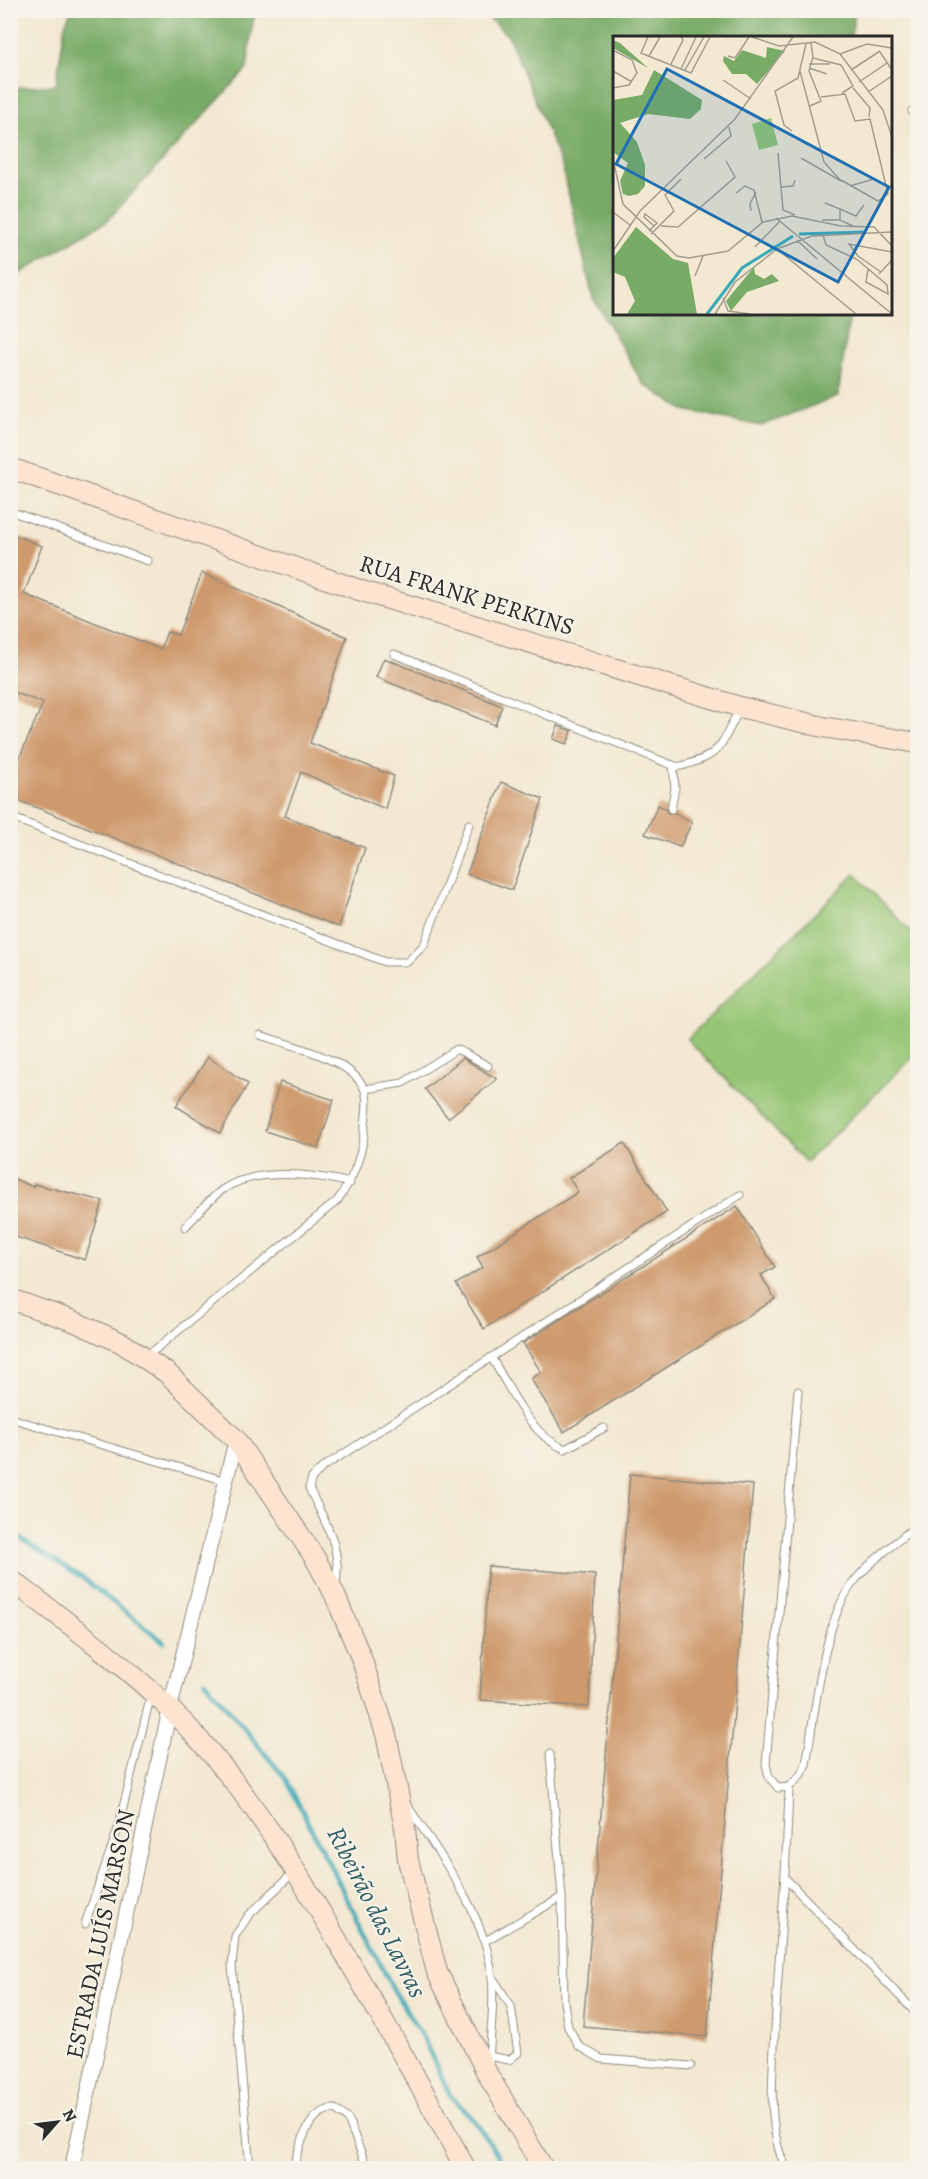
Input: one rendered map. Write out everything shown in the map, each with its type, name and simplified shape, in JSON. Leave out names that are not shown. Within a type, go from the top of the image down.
[{"type":"street","name":"RUA FRANK PERKINS","points":[[10,468],[362,591],[740,707],[823,727],[918,743]]},
{"type":"street","points":[[10,1299],[73,1321],[146,1357],[204,1407],[236,1440],[275,1495],[334,1593],[362,1660],[386,1734],[394,1787],[405,1828],[408,1860],[437,1972],[543,2169]]},
{"type":"street","name":"ESTRADA LUÍS MARSON","points":[[72,2169],[170,1708],[236,1440]]},
{"type":"street","points":[[10,1579],[90,1640],[170,1708],[241,1790],[297,1869],[416,2077],[465,2169]]},
{"type":"lane","points":[[912,111],[918,125]]},
{"type":"lane","points":[[10,511],[147,561]]},
{"type":"lane","points":[[394,654],[677,767],[699,762],[716,753],[740,707]]},
{"type":"lane","points":[[671,809],[675,788],[673,765]]},
{"type":"lane","points":[[10,817],[385,962],[407,962],[424,945],[469,824]]},
{"type":"lane","points":[[146,1357],[337,1201],[350,1184],[358,1164],[364,1134],[365,1089],[356,1076],[334,1061],[260,1035]]},
{"type":"lane","points":[[365,1089],[404,1083],[457,1049],[488,1065]]},
{"type":"lane","points":[[185,1227],[221,1191],[238,1181],[291,1174],[323,1177],[350,1184]]},
{"type":"lane","points":[[334,1593],[340,1569],[338,1552],[309,1488],[312,1478],[322,1468],[740,1195]]},
{"type":"lane","points":[[491,1357],[537,1430],[549,1443],[565,1449],[604,1428]]},
{"type":"lane","points":[[798,1391],[766,1764],[769,1777],[778,1788],[789,1787],[800,1776],[806,1764],[831,1629],[840,1601],[854,1581],[918,1524]]},
{"type":"lane","points":[[10,1418],[226,1481]]},
{"type":"lane","points":[[85,1924],[117,1832],[151,1692]]},
{"type":"lane","points":[[550,1754],[562,1897],[564,2003],[568,2027],[579,2046],[601,2059],[691,2067]]},
{"type":"lane","points":[[394,1787],[461,1892],[485,1941],[492,1976],[488,2065],[509,2060],[518,2053],[510,2006],[492,1976]]},
{"type":"lane","points":[[786,2169],[777,2150],[773,2088],[789,1787]]},
{"type":"lane","points":[[250,2169],[232,1965],[235,1936],[249,1915],[297,1869]]},
{"type":"lane","points":[[785,1878],[918,2015]]},
{"type":"lane","points":[[485,1941],[562,1897]]},
{"type":"lane","points":[[293,2169],[312,2122],[320,2113],[335,2109],[348,2119],[367,2169]]},
{"type":"green space","points":[[71,11],[257,11],[253,21],[247,69],[108,220],[11,279],[11,88],[56,85],[65,24]]},
{"type":"green space","points":[[481,11],[855,11],[851,36],[613,36],[613,315],[850,315],[838,396],[761,426],[684,410],[643,384],[593,298],[562,166],[509,37]]},
{"type":"green space","points":[[855,874],[917,938],[917,1053],[806,1162],[687,1039]]},
{"type":"building","points":[[10,533],[42,546],[24,594],[160,649],[167,632],[178,635],[202,573],[347,637],[310,743],[394,776],[385,809],[301,772],[285,816],[365,848],[339,927],[10,797],[10,780],[43,703],[10,691]]},
{"type":"building","points":[[384,658],[502,706],[495,725],[376,677]]},
{"type":"building","points":[[558,726],[572,731],[567,744],[553,739]]},
{"type":"building","points":[[501,782],[543,799],[512,890],[467,874]]},
{"type":"building","points":[[658,805],[665,808],[668,814],[675,813],[692,822],[680,847],[645,834]]},
{"type":"building","points":[[208,1057],[248,1084],[220,1133],[176,1106]]},
{"type":"building","points":[[463,1058],[497,1079],[448,1118],[425,1089]]},
{"type":"building","points":[[280,1082],[334,1100],[318,1148],[265,1131]]},
{"type":"building","points":[[624,1143],[667,1212],[484,1329],[456,1284],[483,1267],[477,1257],[578,1192],[569,1178]]},
{"type":"building","points":[[10,1177],[33,1187],[34,1184],[103,1201],[85,1260],[10,1235]]},
{"type":"building","points":[[737,1206],[775,1267],[761,1275],[775,1299],[564,1432],[531,1379],[541,1372],[523,1343]]},
{"type":"building","points":[[630,1474],[753,1485],[707,2037],[583,2026]]},
{"type":"building","points":[[488,1566],[595,1575],[589,1707],[480,1700]]},
{"type":"waterway","name":"Ribeirão das Lavras","points":[[10,1532],[81,1577],[164,1642]]},
{"type":"waterway","name":"Ribeirão das Lavras","points":[[205,1681],[286,1779],[393,1989],[423,2038],[450,2095],[475,2121],[500,2159],[498,2168]]}]
